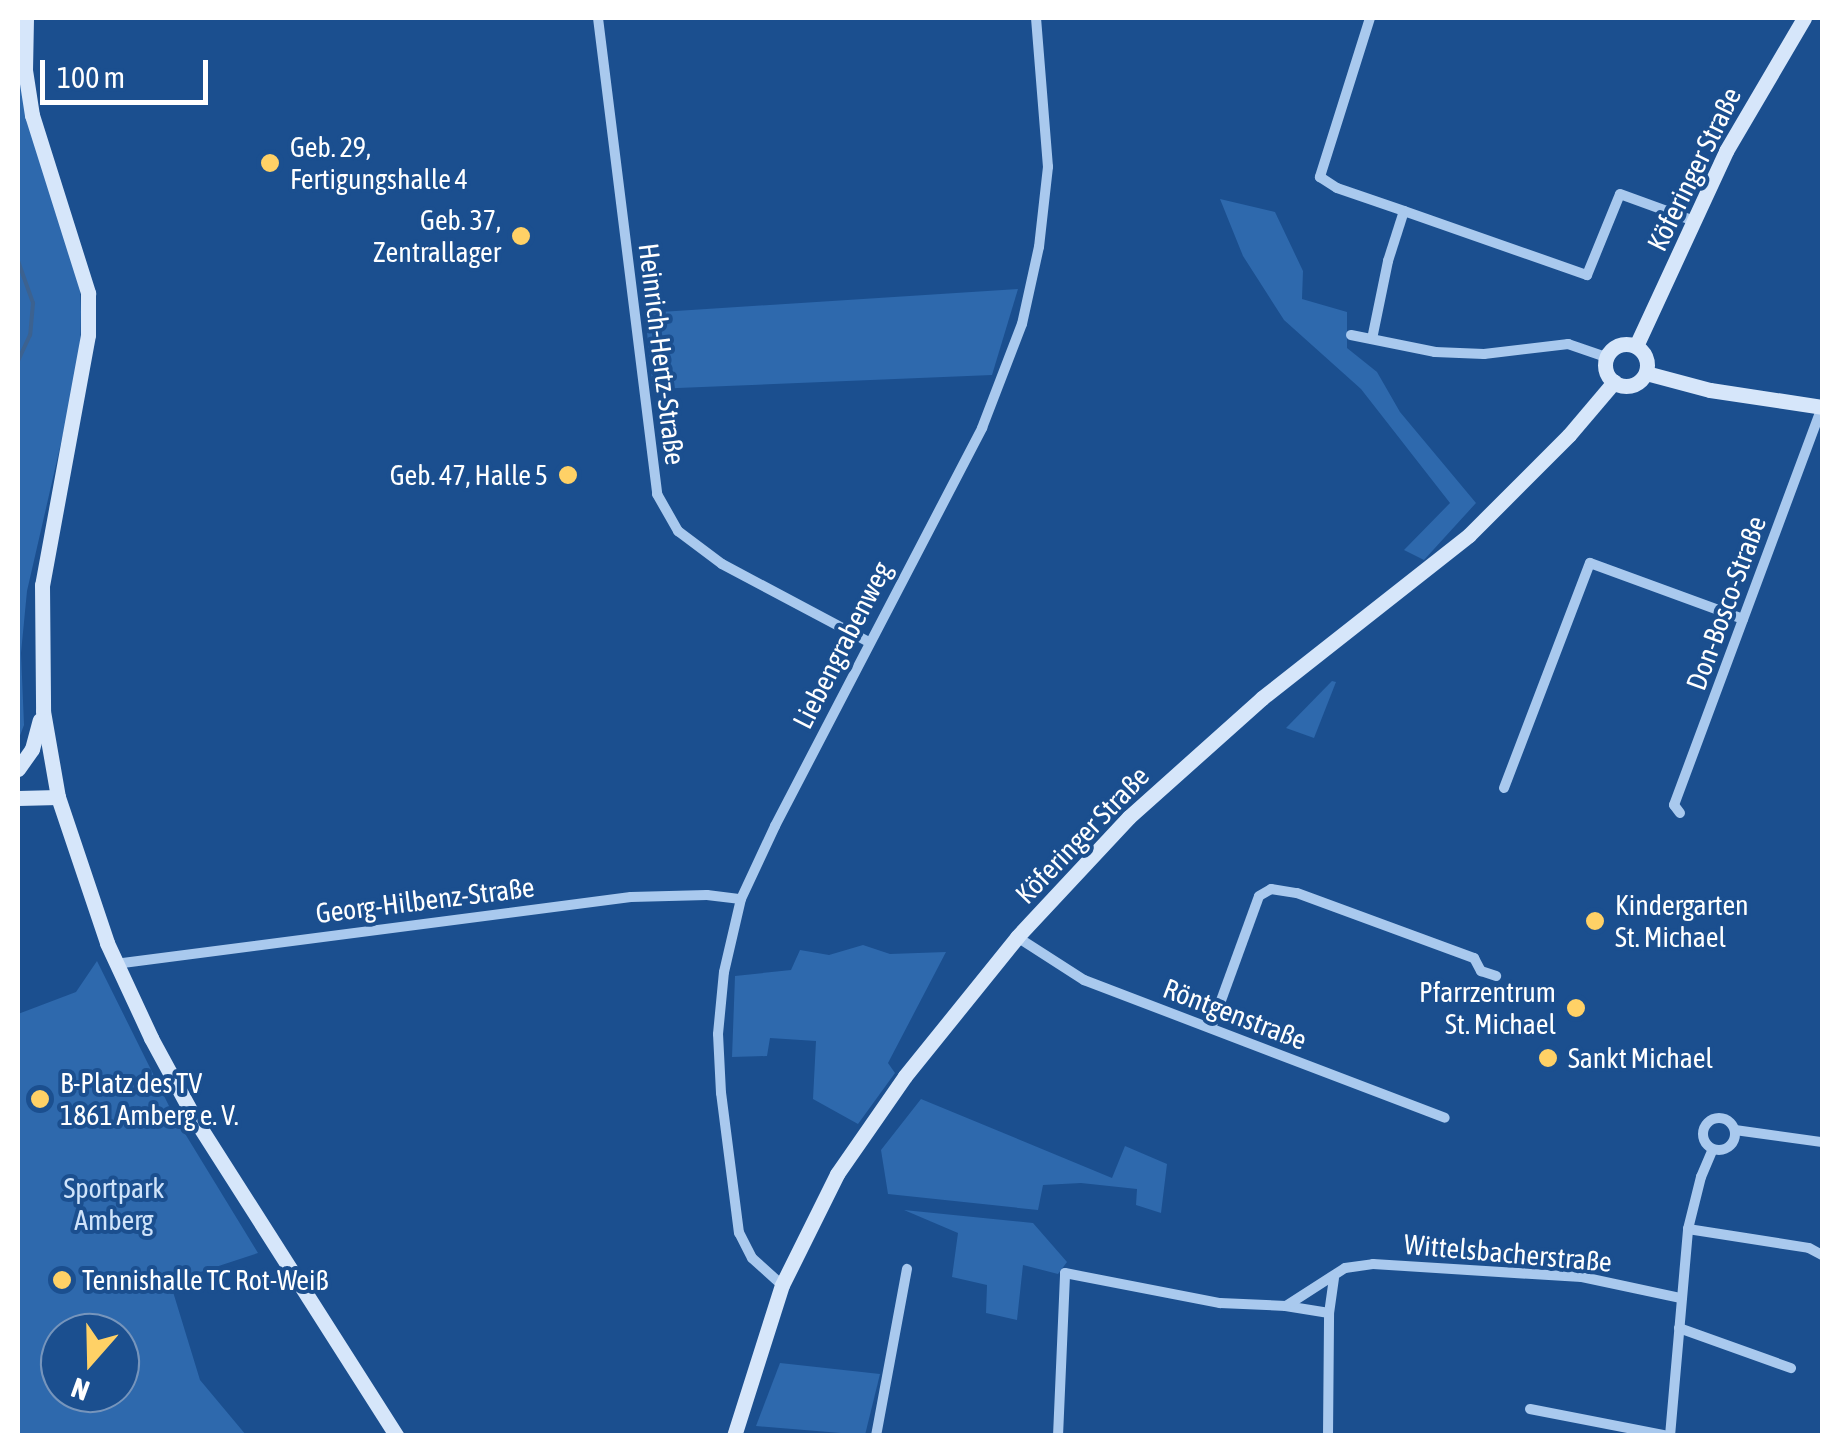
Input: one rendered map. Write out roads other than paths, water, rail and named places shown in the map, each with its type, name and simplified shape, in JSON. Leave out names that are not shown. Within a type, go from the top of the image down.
[{"type":"street","points":[[26,18],[25,70],[32,115],[88,294],[88,335],[42,585],[43,711],[58,798],[115,964],[196,1121],[397,1436]]},
{"type":"street","name":"Heinrich-Hertz-Straße","points":[[598,18],[656,494],[678,531],[722,564],[869,642]]},
{"type":"street","name":"Liebengrabenweg","points":[[782,1285],[752,1258],[739,1232],[721,1094],[718,1034],[724,972],[742,899],[869,642],[982,428],[1022,324],[1039,247],[1048,167],[1036,18]]},
{"type":"street","points":[[1370,18],[1320,177],[1337,188],[1587,275],[1620,194],[1694,222]]},
{"type":"street","name":"Köferinger Straße","points":[[1636,346],[1744,118],[1804,18]]},
{"type":"street","points":[[1372,338],[1388,261],[1404,210]]},
{"type":"street","points":[[1351,335],[1436,352],[1484,354],[1568,344],[1606,357]]},
{"type":"street","points":[[1616,346],[1636,346],[1647,360],[1646,372],[1632,385],[1614,382],[1606,370],[1606,357],[1616,346]]},
{"type":"street","points":[[1646,372],[1710,390],[1822,407]]},
{"type":"street","name":"Köferinger Straße","points":[[734,1436],[782,1285],[850,1153],[1017,937],[1130,817],[1262,698],[1470,535],[1546,459],[1614,382]]},
{"type":"street","name":"Don-Bosco-Straße","points":[[1680,813],[1674,805],[1822,407]]},
{"type":"street","points":[[1504,788],[1590,562],[1743,619]]},
{"type":"street","points":[[18,769],[32,749],[43,711]]},
{"type":"street","points":[[18,798],[58,798]]},
{"type":"street","points":[[1211,1028],[1260,896],[1271,888],[1297,893],[1460,953],[1496,976]]},
{"type":"street","name":"Georg-Hilbenz-Straße","points":[[115,964],[631,898],[707,895],[742,899]]},
{"type":"street","name":"Röntgenstraße","points":[[1017,937],[1084,980],[1445,1118]]},
{"type":"street","points":[[1713,1149],[1704,1138],[1707,1124],[1723,1118],[1735,1130],[1822,1142]]},
{"type":"street","points":[[1713,1149],[1730,1147],[1735,1130]]},
{"type":"street","points":[[1530,1410],[1670,1436],[1688,1229],[1701,1176],[1713,1149]]},
{"type":"street","points":[[1688,1229],[1809,1248],[1822,1255]]},
{"type":"street","name":"Wittelsbacherstraße","points":[[1286,1306],[1345,1268],[1373,1264],[1582,1277],[1680,1298]]},
{"type":"street","points":[[876,1436],[907,1270]]},
{"type":"street","points":[[1058,1436],[1058,1358],[1065,1273],[1069,1271],[1220,1302],[1329,1313]]},
{"type":"street","points":[[1328,1436],[1329,1313],[1334,1278]]},
{"type":"street","points":[[1679,1328],[1791,1368]]},
{"type":"waterway","points":[[18,261],[33,303],[30,335],[18,361]]},
{"type":"place","name":"Geb. 29, Fertigungshalle 4","points":[[270,163]]},
{"type":"place","name":"Geb. 37, Zentrallager","points":[[521,236]]},
{"type":"place","name":"Geb. 47, Halle 5","points":[[568,475]]},
{"type":"place","name":"Kindergarten St. Michael","points":[[1595,921]]},
{"type":"place","name":"Pfarrzentrum St. Michael","points":[[1576,1008]]},
{"type":"place","name":"Sankt Michael","points":[[1548,1058]]},
{"type":"place","name":"B-Platz des TV 1861 Amberg e. V.","points":[[40,1099]]},
{"type":"place","name":"Tennishalle TC Rot-Weiß","points":[[62,1280]]},
{"type":"park label","name":"Sportpark Amberg","points":[[114,1204]]}]
